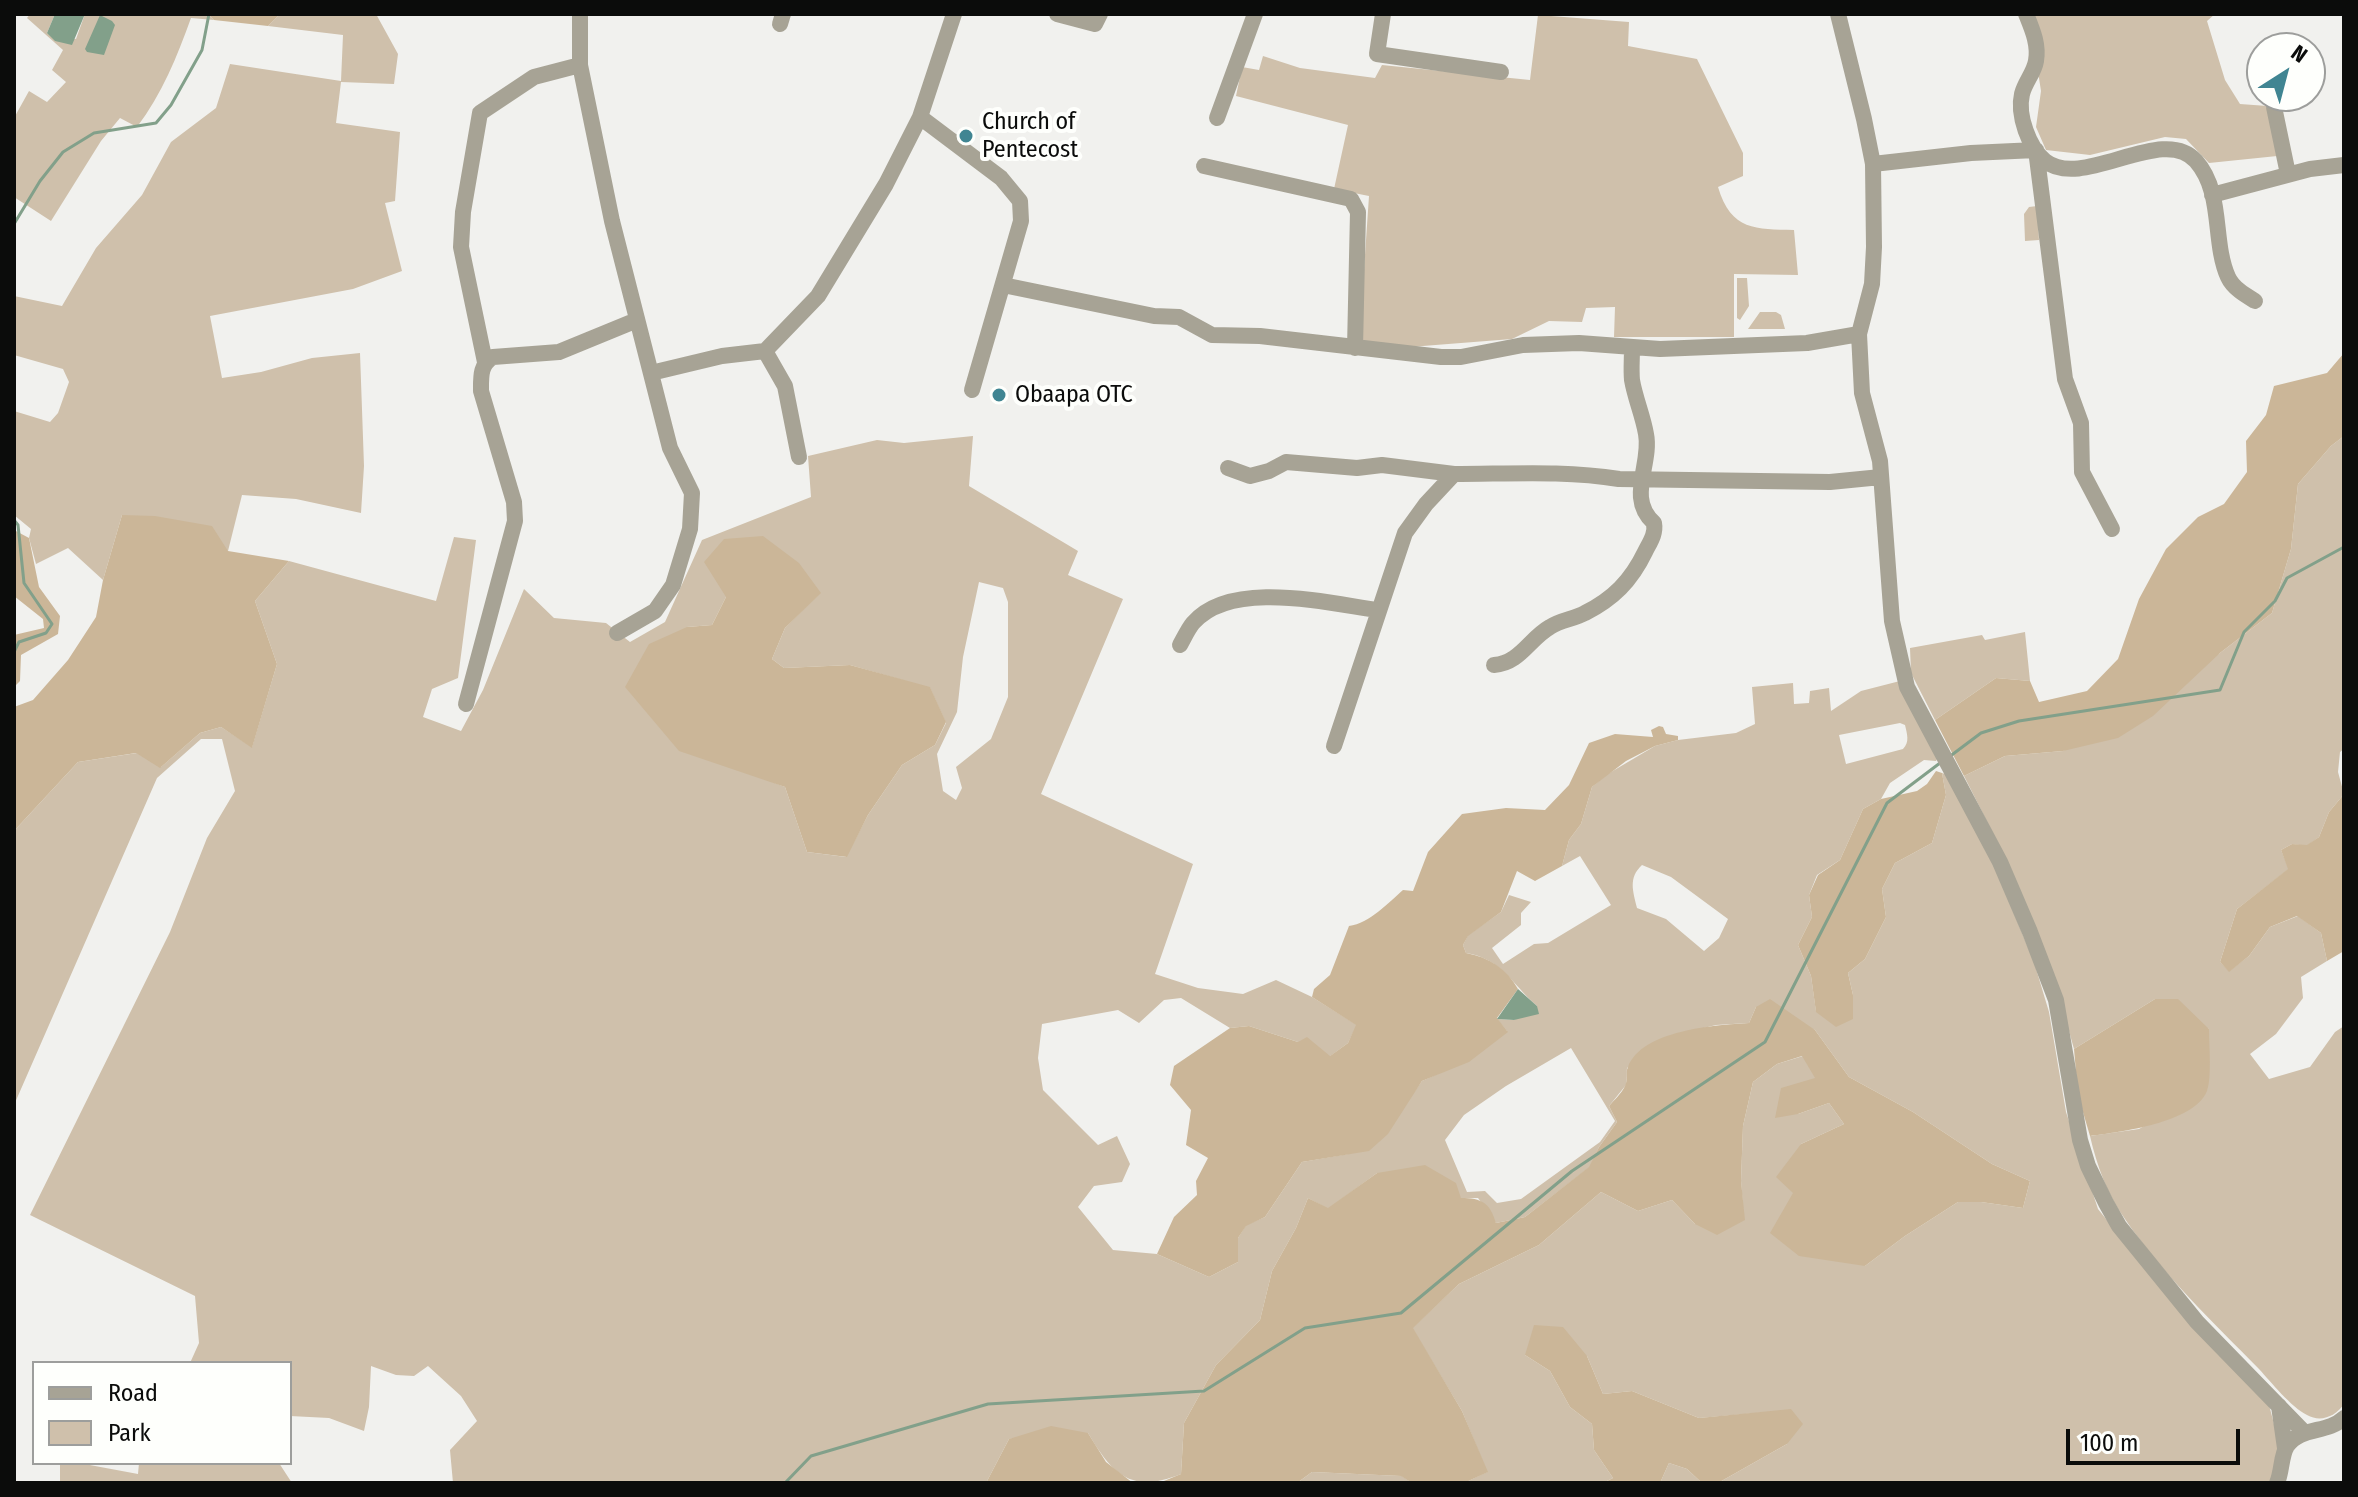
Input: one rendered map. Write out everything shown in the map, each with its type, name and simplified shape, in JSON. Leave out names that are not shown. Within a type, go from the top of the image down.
[{"type":"street","points":[[580,14],[580,65],[612,221],[670,448],[692,493],[690,529],[673,585],[655,611],[617,633]]},
{"type":"street","points":[[651,373],[722,356],[765,351],[818,296],[886,184],[920,117],[954,14]]},
{"type":"street","points":[[1057,14],[1098,19]]},
{"type":"street","points":[[1217,118],[1255,14]]},
{"type":"street","points":[[1383,14],[1377,54],[1501,72]]},
{"type":"street","points":[[1838,14],[1873,164],[1872,284],[1859,334],[1862,393],[1865,414],[1880,461],[1892,621],[1907,687],[2000,862],[2056,1000],[2080,1140],[2088,1166],[2106,1203],[2119,1226],[2197,1322],[2304,1432]]},
{"type":"street","points":[[2026,14],[2034,34],[2036,61],[2021,99],[2028,136],[2043,159],[2054,166],[2071,169],[2154,152],[2181,151],[2189,154],[2201,168],[2212,195],[2229,279],[2240,292],[2255,301]]},
{"type":"street","points":[[466,704],[515,521],[514,502],[481,391],[481,372],[485,362],[461,247],[463,212],[480,113],[534,77],[580,65]]},
{"type":"street","points":[[2275,112],[2288,174]]},
{"type":"street","points":[[920,117],[1001,178],[1020,201],[1021,221],[972,390]]},
{"type":"street","points":[[1873,164],[1971,153],[2036,150]]},
{"type":"street","points":[[2036,150],[2065,379],[2081,423],[2082,472],[2112,529]]},
{"type":"street","points":[[2212,195],[2288,174],[2344,165]]},
{"type":"street","points":[[1204,166],[1351,199],[1358,212],[1355,348]]},
{"type":"street","points":[[1003,285],[1154,316],[1179,317],[1212,335],[1260,336],[1461,357],[1523,345],[1579,343],[1632,348],[1816,343],[1859,334]]},
{"type":"street","points":[[485,362],[493,357],[559,352],[637,320]]},
{"type":"street","points":[[1494,665],[1515,659],[1552,625],[1583,615],[1614,595],[1629,581],[1655,530],[1641,499],[1647,436],[1632,378],[1632,348]]},
{"type":"street","points":[[765,351],[785,386],[799,457]]},
{"type":"street","points":[[1228,468],[1250,476],[1286,462],[1357,468],[1382,465],[1454,474],[1540,472],[1641,479],[1830,482],[1881,477]]},
{"type":"street","points":[[1334,746],[1405,533],[1454,474]]},
{"type":"street","points":[[1180,645],[1193,623],[1214,608],[1249,598],[1293,598],[1377,610]]},
{"type":"street","points":[[2277,1483],[2285,1448],[2279,1406]]},
{"type":"street","points":[[2285,1448],[2304,1432],[2329,1428],[2344,1418]]},
{"type":"green space","points":[[30,14],[55,14],[47,33],[76,39],[85,14],[208,14],[214,20],[191,18],[168,75],[146,114],[137,127],[120,118],[101,141],[51,221],[14,197],[14,118],[29,91],[47,102],[66,82],[52,70],[63,50],[27,18]]},
{"type":"green space","points":[[280,14],[376,14],[398,54],[394,84],[341,82],[336,123],[400,132],[395,201],[385,203],[402,271],[353,289],[210,316],[222,378],[261,372],[312,358],[360,353],[364,466],[361,513],[296,499],[242,495],[228,551],[122,515],[103,580],[68,548],[36,564],[29,538],[31,529],[14,515],[14,411],[50,422],[58,413],[69,382],[63,369],[14,355],[14,296],[62,306],[96,248],[142,195],[171,142],[216,108],[230,64],[341,81],[343,35],[268,26]]},
{"type":"green space","points":[[2029,14],[2215,14],[2207,21],[2225,80],[2240,104],[2246,104],[2246,112],[2282,112],[2287,155],[2209,163],[2186,139],[2165,137],[2090,155],[2046,150],[2036,127],[2041,91]]},
{"type":"green space","points":[[1538,15],[1629,22],[1628,46],[1697,59],[1743,153],[1743,176],[1718,187],[1723,201],[1738,220],[1747,225],[1794,230],[1798,275],[1734,274],[1734,337],[1614,337],[1615,307],[1586,308],[1582,322],[1549,321],[1512,339],[1410,347],[1359,343],[1369,196],[1334,189],[1348,125],[1236,96],[1242,67],[1259,70],[1263,56],[1300,68],[1375,78],[1382,65],[1530,80]]},
{"type":"green space","points":[[2037,206],[2039,240],[2025,241],[2024,214],[2029,207]]},
{"type":"green space","points":[[1737,278],[1747,278],[1749,306],[1740,320],[1737,318]]},
{"type":"green space","points":[[1760,312],[1781,315],[1785,329],[1748,329]]},
{"type":"green space","points":[[973,436],[969,486],[1078,551],[1068,575],[1123,599],[1041,794],[1193,864],[1155,974],[1198,988],[1243,994],[1276,980],[1312,997],[1357,1025],[1348,1043],[1329,1057],[1298,1042],[1249,1026],[1230,1028],[1181,998],[1164,1000],[1139,1023],[1118,1010],[1042,1024],[1038,1058],[1043,1090],[1098,1145],[1117,1136],[1130,1164],[1122,1182],[1094,1186],[1078,1207],[1113,1250],[1157,1254],[1209,1277],[1238,1262],[1238,1238],[1246,1225],[1265,1217],[1302,1162],[1348,1154],[1404,1106],[1422,1081],[1507,1031],[1497,1019],[1514,1020],[1537,1006],[1498,967],[1466,953],[1463,945],[1468,935],[1501,912],[1509,895],[1531,902],[1521,913],[1521,925],[1492,948],[1503,964],[1534,944],[1548,943],[1611,905],[1580,856],[1562,866],[1569,840],[1581,824],[1592,787],[1606,775],[1655,746],[1736,733],[1755,724],[1752,687],[1793,683],[1794,704],[1809,703],[1810,691],[1829,688],[1831,711],[1861,691],[1900,681],[1939,755],[1936,761],[1924,760],[1890,783],[1881,799],[1863,809],[1840,860],[1817,875],[1809,895],[1812,917],[1798,945],[1811,976],[1816,1011],[1853,995],[1848,973],[1865,959],[1886,917],[1882,889],[1895,863],[1932,843],[1946,795],[1942,773],[1948,775],[1992,860],[2034,962],[2049,1012],[2066,1112],[2098,1209],[2168,1297],[2268,1401],[2281,1451],[2273,1483],[1718,1483],[1787,1444],[1791,1410],[1699,1418],[1632,1391],[1603,1394],[1587,1356],[1525,1355],[1550,1371],[1570,1407],[1592,1424],[1594,1450],[1613,1478],[1603,1483],[1464,1483],[1487,1472],[1462,1411],[1412,1328],[1459,1284],[1539,1245],[1601,1192],[1638,1211],[1672,1200],[1695,1224],[1744,1220],[1741,1181],[1743,1126],[1753,1082],[1777,1064],[1803,1056],[1816,1078],[1798,1114],[1829,1103],[1844,1124],[1801,1144],[1793,1193],[1865,1266],[1958,1202],[2023,1208],[2030,1181],[1992,1164],[1913,1112],[1849,1077],[1815,1030],[1756,1007],[1749,1023],[1716,1025],[1671,1036],[1627,1068],[1626,1085],[1609,1106],[1617,1122],[1599,1147],[1590,1167],[1525,1217],[1496,1223],[1478,1198],[1461,1198],[1377,1173],[1328,1209],[1308,1198],[1296,1228],[1272,1271],[1260,1320],[1216,1365],[1184,1423],[1181,1474],[1164,1480],[1136,1481],[1125,1477],[1106,1460],[1088,1433],[1009,1439],[986,1483],[453,1483],[450,1450],[477,1421],[461,1396],[428,1366],[414,1376],[396,1375],[371,1366],[369,1407],[364,1431],[329,1418],[292,1416],[292,1361],[191,1361],[199,1343],[195,1296],[30,1215],[170,932],[207,838],[235,791],[222,739],[201,739],[157,778],[14,1105],[14,831],[78,762],[137,753],[161,767],[200,733],[221,727],[252,747],[277,664],[255,601],[289,561],[436,601],[454,537],[476,540],[458,678],[432,689],[423,717],[461,731],[483,690],[524,589],[554,618],[606,623],[630,642],[665,622],[702,540],[811,497],[808,456],[877,440],[904,443]],"holes":[[[979,582],[1003,588],[1008,602],[1008,697],[991,739],[956,767],[962,788],[956,800],[943,791],[937,754],[957,712],[963,657]],[[820,592],[785,628],[772,659],[784,668],[850,665],[930,688],[946,723],[935,745],[902,765],[868,815],[846,857],[807,852],[785,787],[747,772],[687,627],[712,625],[726,597]],[[1900,723],[1905,725],[1907,735],[1903,749],[1846,764],[1839,735]],[[1642,865],[1671,877],[1728,919],[1719,938],[1704,951],[1666,919],[1637,908],[1633,885]],[[1571,1048],[1615,1121],[1600,1142],[1521,1199],[1497,1203],[1485,1191],[1467,1192],[1445,1140],[1464,1115]]]},
{"type":"green space","points":[[2344,436],[2344,749],[2340,752],[2338,772],[2344,794],[2329,812],[2319,837],[2307,846],[2292,844],[2281,850],[2289,869],[2237,909],[2220,962],[2229,971],[2249,956],[2270,927],[2298,916],[2321,933],[2327,961],[2301,977],[2303,998],[2276,1034],[2250,1054],[2269,1079],[2310,1067],[2335,1032],[2344,1026],[2344,1404],[2332,1415],[2318,1418],[2301,1411],[2288,1400],[2155,1259],[2113,1200],[2093,1147],[2090,1136],[2139,1129],[2207,1090],[2209,1029],[2155,999],[2074,1049],[2060,999],[2011,869],[1964,776],[2005,756],[2063,751],[2220,653],[2272,613],[2291,549],[2298,484],[2331,446]]},
{"type":"green space","points":[[2025,632],[2030,681],[1996,678],[1935,720],[1911,673],[1910,648],[1982,635],[1985,640]]},
{"type":"green space","points":[[1669,1463],[1687,1469],[1702,1483],[1660,1483]]},
{"type":"green space","points":[[60,1465],[90,1465],[138,1474],[139,1465],[280,1465],[292,1483],[60,1483]]},
{"type":"green space","points":[[1312,1472],[1402,1476],[1412,1483],[1297,1483]]},
{"type":"shaded area","points":[[55,14],[85,14],[72,45],[55,41],[47,33]]},
{"type":"shaded area","points":[[208,14],[280,14],[268,26],[214,20]]},
{"type":"shaded area","points":[[100,15],[115,25],[104,55],[85,49]]},
{"type":"shaded area","points":[[2344,353],[2344,436],[2331,446],[2298,484],[2291,549],[2272,613],[2220,653],[2153,716],[2118,738],[2063,751],[2005,756],[1964,776],[1935,720],[1996,678],[2030,681],[2039,702],[2087,691],[2118,659],[2139,599],[2166,549],[2198,517],[2224,504],[2247,472],[2246,441],[2266,415],[2274,386],[2327,373]]},
{"type":"shaded area","points":[[122,515],[155,516],[212,526],[228,551],[289,561],[255,601],[277,664],[252,748],[221,727],[200,733],[160,768],[136,753],[78,762],[14,831],[14,707],[33,700],[68,660],[96,617]]},
{"type":"shaded area","points":[[14,530],[29,538],[39,587],[60,616],[58,634],[21,655],[20,681],[14,687],[14,635],[44,628],[43,619],[14,596]]},
{"type":"shaded area","points":[[763,536],[799,563],[821,593],[785,628],[772,659],[784,668],[850,665],[930,687],[946,722],[935,745],[902,765],[868,815],[847,857],[807,852],[785,787],[679,751],[625,687],[649,644],[687,627],[712,625],[726,597],[704,562],[724,539]]},
{"type":"shaded area","points":[[1659,726],[1666,734],[1678,736],[1678,740],[1655,746],[1626,761],[1592,787],[1581,824],[1569,840],[1562,866],[1535,881],[1517,871],[1501,912],[1468,936],[1463,945],[1466,953],[1490,961],[1503,970],[1518,989],[1497,1018],[1508,1032],[1469,1062],[1422,1081],[1388,1134],[1369,1151],[1302,1162],[1265,1217],[1246,1226],[1238,1238],[1238,1262],[1209,1277],[1157,1254],[1174,1217],[1197,1195],[1196,1181],[1208,1158],[1186,1145],[1191,1110],[1170,1085],[1174,1066],[1230,1028],[1249,1026],[1298,1042],[1307,1037],[1330,1056],[1348,1043],[1356,1025],[1312,997],[1314,989],[1330,975],[1349,926],[1371,917],[1403,890],[1413,891],[1428,852],[1462,814],[1506,808],[1545,810],[1569,785],[1589,743],[1615,734],[1653,737],[1651,730]]},
{"type":"shaded area","points":[[1936,771],[1942,773],[1946,795],[1932,843],[1895,863],[1882,889],[1886,917],[1865,959],[1848,973],[1853,995],[1853,1019],[1836,1027],[1816,1012],[1811,976],[1798,945],[1812,917],[1809,895],[1818,875],[1840,860],[1863,809],[1881,799],[1917,791],[1927,784]]},
{"type":"shaded area","points":[[2344,794],[2344,951],[2327,961],[2321,933],[2297,916],[2270,927],[2249,956],[2229,972],[2220,962],[2237,909],[2288,869],[2281,850],[2292,844],[2307,845],[2319,837],[2329,812]]},
{"type":"shaded area","points":[[1518,989],[1537,1006],[1539,1014],[1514,1020],[1497,1019]]},
{"type":"shaded area","points":[[1770,999],[1815,1030],[1849,1077],[1913,1112],[1992,1164],[2030,1181],[2023,1208],[1958,1202],[1865,1266],[1799,1256],[1770,1233],[1793,1193],[1776,1177],[1801,1144],[1844,1124],[1829,1103],[1775,1118],[1781,1088],[1815,1078],[1802,1056],[1777,1064],[1753,1082],[1743,1126],[1741,1181],[1745,1220],[1717,1235],[1695,1224],[1672,1200],[1638,1211],[1601,1192],[1539,1245],[1459,1284],[1413,1328],[1462,1411],[1488,1472],[1464,1483],[1412,1483],[1401,1476],[1312,1472],[1297,1483],[1159,1483],[1181,1474],[1184,1423],[1216,1365],[1260,1320],[1272,1271],[1296,1228],[1308,1198],[1328,1208],[1377,1173],[1425,1165],[1456,1183],[1461,1198],[1484,1203],[1496,1223],[1525,1217],[1589,1167],[1617,1122],[1609,1106],[1624,1089],[1627,1069],[1636,1055],[1663,1037],[1699,1028],[1749,1023],[1756,1007]]},
{"type":"shaded area","points":[[2155,999],[2178,999],[2209,1029],[2207,1091],[2199,1102],[2172,1118],[2090,1136],[2078,1095],[2074,1049]]},
{"type":"shaded area","points":[[1534,1325],[1563,1327],[1587,1356],[1603,1394],[1632,1391],[1699,1418],[1791,1409],[1803,1424],[1787,1444],[1718,1483],[1702,1483],[1687,1469],[1669,1463],[1660,1483],[1603,1483],[1613,1478],[1594,1450],[1592,1424],[1570,1407],[1550,1371],[1525,1355]]},
{"type":"shaded area","points":[[1051,1426],[1088,1433],[1106,1462],[1133,1483],[986,1483],[1009,1439]]},
{"type":"waterway","points":[[14,224],[40,181],[63,152],[94,133],[156,123],[171,105],[202,50],[209,14]]},
{"type":"waterway","points":[[14,520],[18,525],[24,583],[52,624],[46,633],[19,642],[14,652]]},
{"type":"waterway","points":[[1949,757],[1981,733],[2019,721],[2220,690],[2244,632],[2275,601],[2287,578],[2344,547]]},
{"type":"waterway","points":[[785,1483],[811,1456],[988,1404],[1204,1391],[1305,1328],[1401,1313],[1572,1171],[1765,1042],[1887,803],[1940,763]]},
{"type":"place","name":"Church of Pentecost","points":[[966,136]]},
{"type":"place","name":"Obaapa OTC","points":[[999,395]]}]
